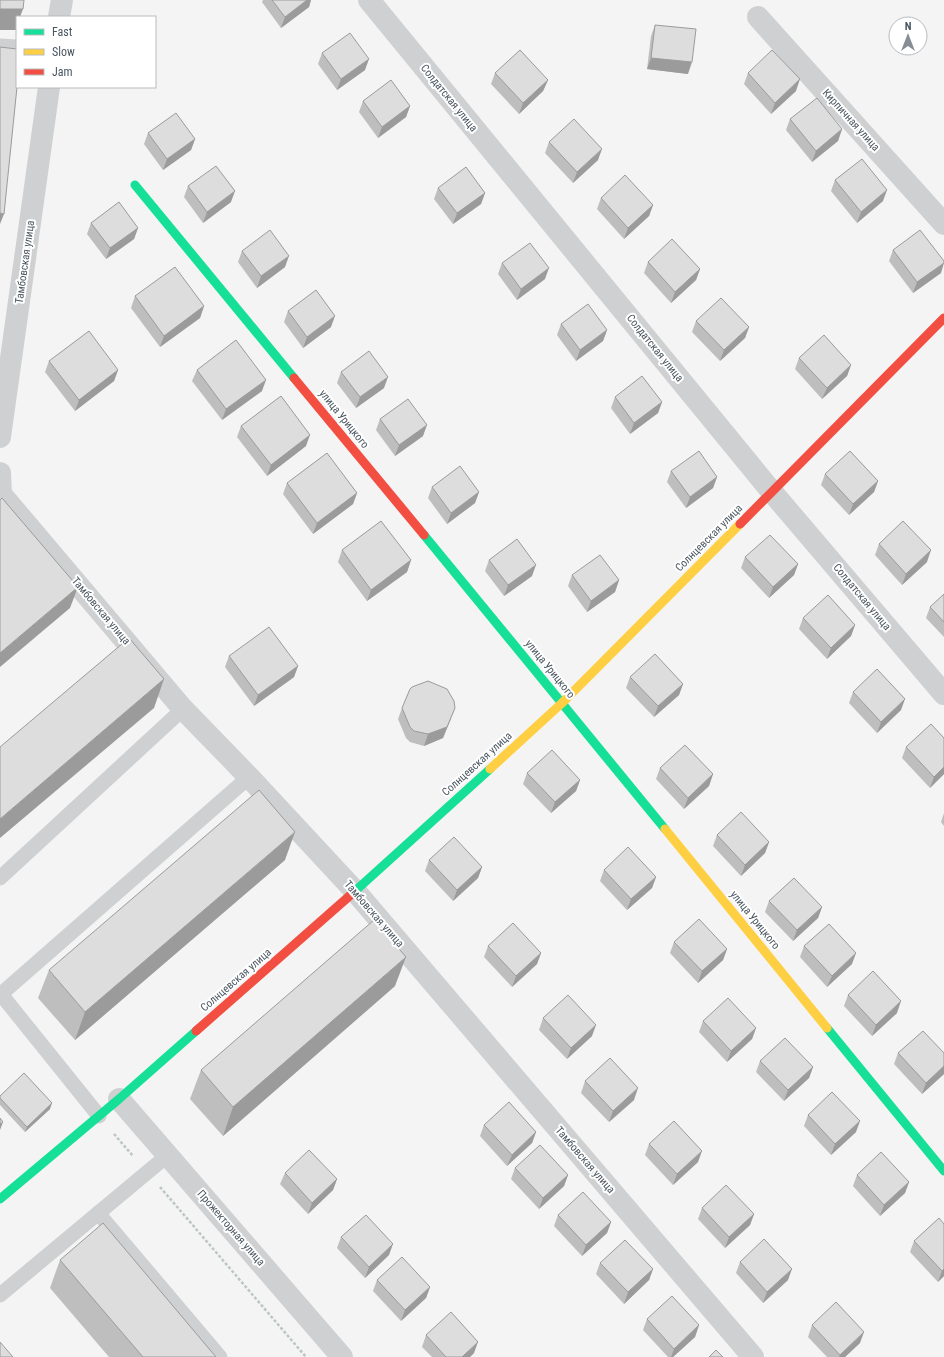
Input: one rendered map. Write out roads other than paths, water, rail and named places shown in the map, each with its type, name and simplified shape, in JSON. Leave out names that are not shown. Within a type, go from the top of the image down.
[{"type":"street","points":[[59,16],[62,0]]},
{"type":"street","name":"Солдатская улица","points":[[369,0],[772,492],[944,694]]},
{"type":"street","name":"Кирпичная улица","points":[[758,17],[944,224]]},
{"type":"street","name":"Тамбовская улица","points":[[0,438],[49,88]]},
{"type":"street","name":"улица Урицкого","points":[[135,185],[562,703],[944,1171]]},
{"type":"street","name":"Солнцевская улица","points":[[0,1199],[119,1099],[355,891],[562,703],[944,318]]},
{"type":"street","name":"Тамбовская улица","points":[[0,487],[183,709],[249,777],[355,891],[753,1357]]},
{"type":"street","name":"Прожекторная улица","points":[[119,1099],[342,1357]]},
{"type":"lane","points":[[0,46],[16,47]]},
{"type":"lane","points":[[0,878],[183,709]]},
{"type":"lane","points":[[99,1116],[1,994],[249,777]]},
{"type":"lane","points":[[0,1295],[168,1155]]},
{"type":"lane","points":[[98,1213],[220,1357]]}]
